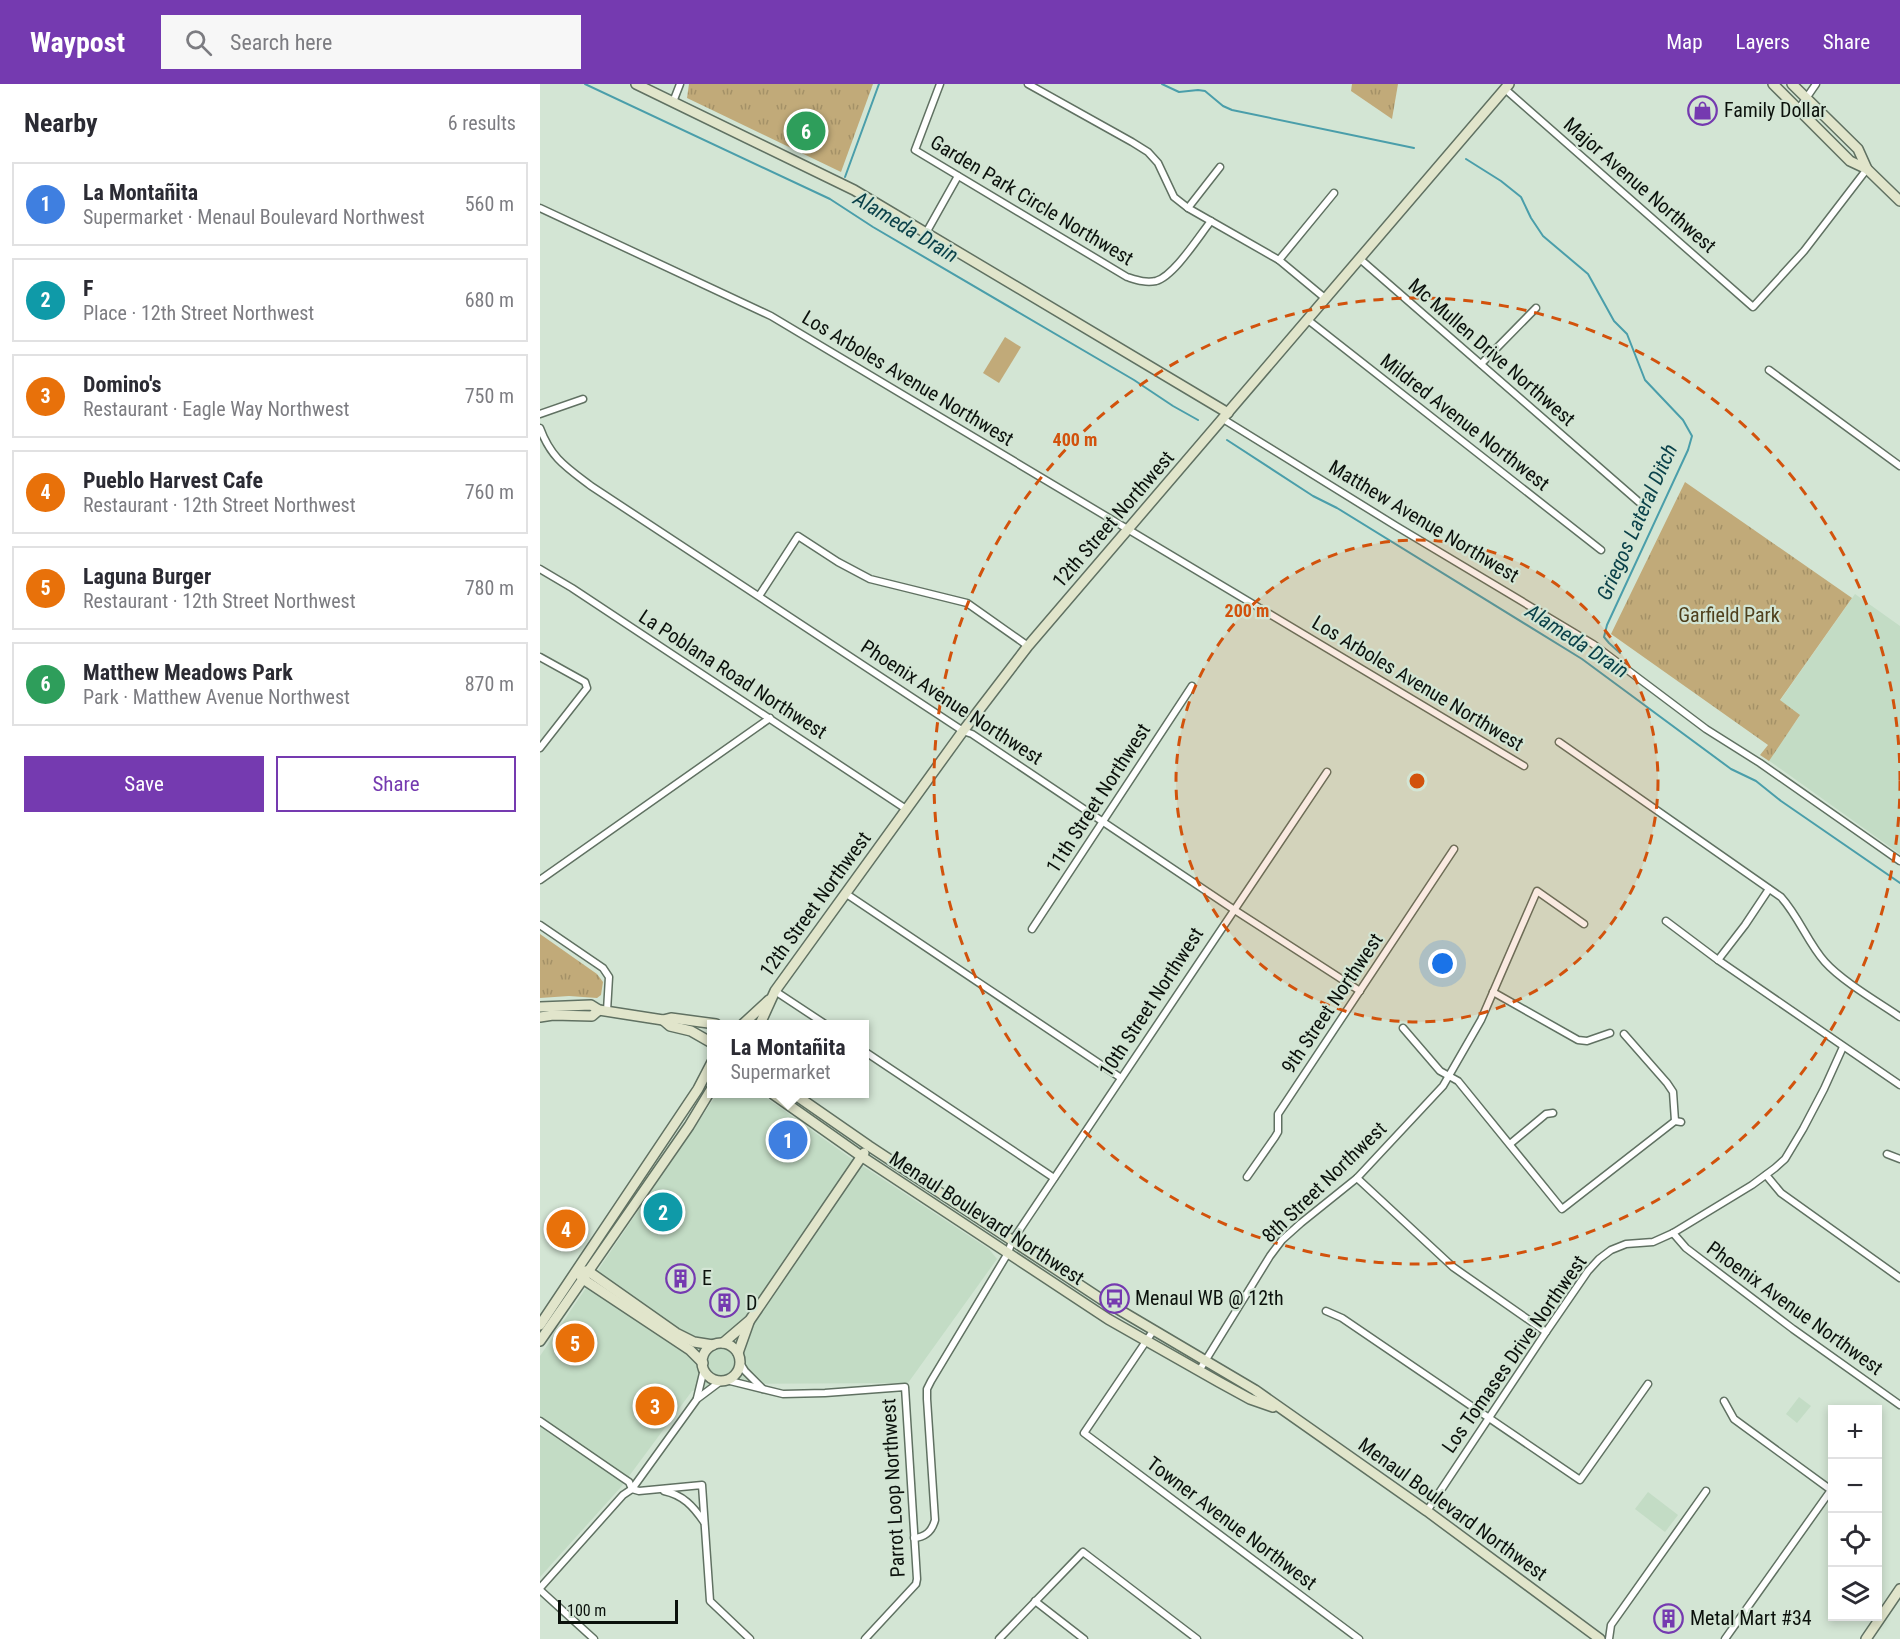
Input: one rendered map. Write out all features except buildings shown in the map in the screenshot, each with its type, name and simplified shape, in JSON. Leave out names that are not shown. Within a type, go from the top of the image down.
[{"type":"main road","name":"Matthew Avenue Northwest","points":[[636,84],[651,87],[673,102],[838,181],[1226,416]]},
{"type":"main road","points":[[1773,84],[1850,161],[1867,169],[1900,200]]},
{"type":"main road","points":[[1792,84],[1858,149],[1867,169]]},
{"type":"main road","name":"12th Street Northwest","points":[[762,1020],[773,995],[845,893],[1028,646],[1507,87]]},
{"type":"main road","name":"12th Street Northwest","points":[[746,1020],[773,995]]},
{"type":"main road","points":[[540,1007],[591,1005],[603,1010],[663,1020],[672,1018],[707,1023]]},
{"type":"main road","points":[[540,1017],[592,1016],[603,1010]]},
{"type":"main road","points":[[663,1020],[670,1026],[692,1031],[707,1040]]},
{"type":"main road","points":[[540,1325],[698,1089],[707,1070]]},
{"type":"main road","points":[[540,1341],[689,1126],[707,1095]]},
{"type":"main road","name":"Menaul Boulevard Northwest","points":[[779,1098],[861,1156],[1108,1319],[1250,1399],[1283,1411]]},
{"type":"main road","name":"Menaul Boulevard Northwest","points":[[800,1098],[1101,1299],[1255,1390],[1426,1511],[1600,1639]]},
{"type":"main road","points":[[586,1275],[690,1350],[711,1377],[723,1380],[736,1374],[750,1320],[869,1146]]},
{"type":"main road","points":[[577,1270],[676,1333],[694,1342],[734,1348],[739,1358]]},
{"type":"main road","points":[[703,1366],[705,1352],[750,1320]]},
{"type":"main road","points":[[1866,1639],[1900,1589]]},
{"type":"street","points":[[673,102],[680,84]]},
{"type":"street","name":"Garden Park Circle Northwest","points":[[940,84],[915,150],[1127,277],[1142,282],[1158,280],[1171,272],[1211,221]]},
{"type":"street","points":[[1029,84],[1148,152],[1158,163],[1174,197],[1188,208],[1279,260],[1326,299]]},
{"type":"street","points":[[1798,110],[1816,84]]},
{"type":"street","name":"Major Avenue Northwest","points":[[1507,87],[1753,307],[1804,251],[1867,169]]},
{"type":"street","points":[[1188,208],[1220,166]]},
{"type":"street","points":[[926,233],[958,176]]},
{"type":"street","points":[[1279,260],[1334,193]]},
{"type":"street","name":"Los Arboles Avenue Northwest","points":[[540,208],[771,316],[1524,766]]},
{"type":"street","name":"Mc Mullen Drive Northwest","points":[[1360,259],[1639,502]]},
{"type":"street","points":[[1481,364],[1536,308]]},
{"type":"street","name":"Mildred Avenue Northwest","points":[[1308,320],[1601,550]]},
{"type":"street","points":[[1768,370],[1900,466]]},
{"type":"street","points":[[540,414],[583,399]]},
{"type":"street","name":"Matthew Avenue Northwest","points":[[1226,416],[1396,526],[1593,644],[1706,729],[1760,763],[1900,861]]},
{"type":"street","name":"Phoenix Avenue Northwest","points":[[540,428],[546,445],[561,463],[591,486],[963,731],[972,734],[1360,992]]},
{"type":"street","points":[[759,596],[798,536],[838,562],[870,579],[967,603],[1028,646]]},
{"type":"street","name":"La Poblana Road Northwest","points":[[540,569],[906,809]]},
{"type":"street","points":[[540,657],[585,682],[587,688],[540,748]]},
{"type":"street","name":"11th Street Northwest","points":[[1032,929],[1192,686]]},
{"type":"street","points":[[540,880],[770,718]]},
{"type":"street","points":[[1559,742],[1781,897],[1792,910],[1824,962],[1900,1017]]},
{"type":"street","name":"10th Street Northwest","points":[[914,1538],[921,1538],[928,1534],[935,1520],[927,1389],[1008,1253],[1012,1240],[1327,772]]},
{"type":"street","name":"9th Street Northwest","points":[[1247,1177],[1278,1132],[1278,1114],[1454,849]]},
{"type":"street","points":[[1718,960],[1769,890]]},
{"type":"street","name":"8th Street Northwest","points":[[1199,1371],[1282,1240],[1357,1178],[1434,1096],[1449,1076],[1481,1020],[1537,891],[1584,924]]},
{"type":"street","points":[[845,893],[1121,1078]]},
{"type":"street","points":[[1666,921],[1718,960],[1900,1085]]},
{"type":"street","points":[[540,925],[603,968],[609,977],[603,1010]]},
{"type":"street","points":[[1493,992],[1578,1040],[1587,1041],[1610,1033]]},
{"type":"street","points":[[773,995],[818,1020]]},
{"type":"street","points":[[1403,1028],[1440,1071],[1458,1081],[1562,1209],[1678,1121],[1673,1092],[1624,1034]]},
{"type":"street","name":"Los Tomases Drive Northwest","points":[[1426,1511],[1546,1332],[1599,1258],[1626,1244],[1653,1242],[1673,1233],[1752,1185],[1785,1159],[1824,1089],[1843,1047]]},
{"type":"street","points":[[869,1054],[1054,1178]]},
{"type":"street","points":[[1510,1144],[1546,1114],[1553,1113]]},
{"type":"street","points":[[1887,1154],[1900,1159]]},
{"type":"street","points":[[1766,1175],[1781,1193],[1900,1278]]},
{"type":"street","points":[[1357,1178],[1454,1267],[1546,1332]]},
{"type":"street","name":"Phoenix Avenue Northwest","points":[[1673,1233],[1695,1255],[1900,1406]]},
{"type":"street","points":[[1326,1311],[1342,1318],[1580,1479],[1648,1383]]},
{"type":"street","points":[[1146,1341],[1153,1331]]},
{"type":"street","name":"Towner Avenue Northwest","points":[[1146,1341],[1084,1433],[1359,1639]]},
{"type":"street","points":[[739,1358],[745,1371],[764,1390]]},
{"type":"street","points":[[697,1399],[703,1366]]},
{"type":"street","points":[[594,1639],[540,1589],[623,1495],[632,1488],[697,1399],[723,1380],[764,1390]]},
{"type":"street","name":"Parrot Loop Northwest","points":[[764,1390],[793,1394],[905,1387],[916,1584],[865,1639]]},
{"type":"street","points":[[1724,1401],[1734,1419],[1828,1488]]},
{"type":"street","points":[[540,1421],[639,1491],[702,1485],[710,1601],[750,1639]]},
{"type":"street","points":[[657,1490],[682,1497],[696,1509],[705,1524]]},
{"type":"street","points":[[1609,1639],[1611,1625],[1706,1491]]},
{"type":"street","points":[[1725,1639],[1828,1494]]},
{"type":"street","points":[[999,1639],[1083,1552],[1197,1639]]},
{"type":"street","points":[[1035,1601],[1084,1639]]},
{"type":"shaded area","points":[[1855,594],[1900,626],[1900,854],[1768,760],[1799,717],[1779,702]]},
{"type":"shaded area","points":[[714,1098],[767,1098],[849,1157],[989,1249],[997,1259],[908,1383],[724,1384],[692,1391],[621,1487],[540,1577],[540,1356]]},
{"type":"shaded area","points":[[1799,1397],[1811,1406],[1797,1423],[1786,1414]]},
{"type":"shaded area","points":[[1648,1492],[1678,1515],[1665,1532],[1635,1509]]},
{"type":"green space","points":[[689,84],[873,84],[841,172],[687,98]]},
{"type":"green space","points":[[1352,84],[1398,84],[1392,119],[1351,91]]},
{"type":"green space","points":[[1005,337],[1021,347],[999,383],[983,373]]},
{"type":"green space","name":"Garfield Park","points":[[1685,482],[1852,598],[1780,700],[1800,715],[1769,761],[1760,755],[1768,745],[1611,634]]},
{"type":"green space","points":[[540,934],[597,974],[603,982],[601,995],[597,998],[569,996],[540,998]]},
{"type":"waterway","name":"Alameda Drain","points":[[585,84],[830,199],[873,227],[1198,420]]},
{"type":"waterway","points":[[845,177],[879,84]]},
{"type":"waterway","name":"Griegos Lateral Ditch","points":[[1162,84],[1179,92],[1205,91],[1223,106],[1232,110],[1414,148]]},
{"type":"waterway","name":"Griegos Lateral Ditch","points":[[1466,159],[1521,197],[1543,236],[1588,274],[1614,321],[1627,334],[1645,380],[1683,420],[1692,436],[1688,450],[1607,625],[1604,637],[1620,653]]},
{"type":"waterway","name":"Alameda Drain","points":[[1227,440],[1313,496],[1337,508],[1582,659],[1731,769],[1756,781],[1781,801],[1900,883]]},
{"type":"place","name":"Family Dollar","points":[[1703,110]]},
{"type":"place","name":"Matthew Meadows Park","points":[[806,131]]},
{"type":"place","name":"La Montañita","points":[[788,1140]]},
{"type":"place","name":"F","points":[[663,1212]]},
{"type":"place","name":"Pueblo Harvest Cafe","points":[[566,1229]]},
{"type":"place","name":"E","points":[[681,1278]]},
{"type":"place","name":"Menaul WB @ 12th","points":[[1114,1298]]},
{"type":"place","name":"D","points":[[725,1303]]},
{"type":"place","name":"Laguna Burger","points":[[575,1343]]},
{"type":"place","name":"Domino's","points":[[655,1406]]},
{"type":"place","name":"Metal Mart #34","points":[[1669,1618]]}]
